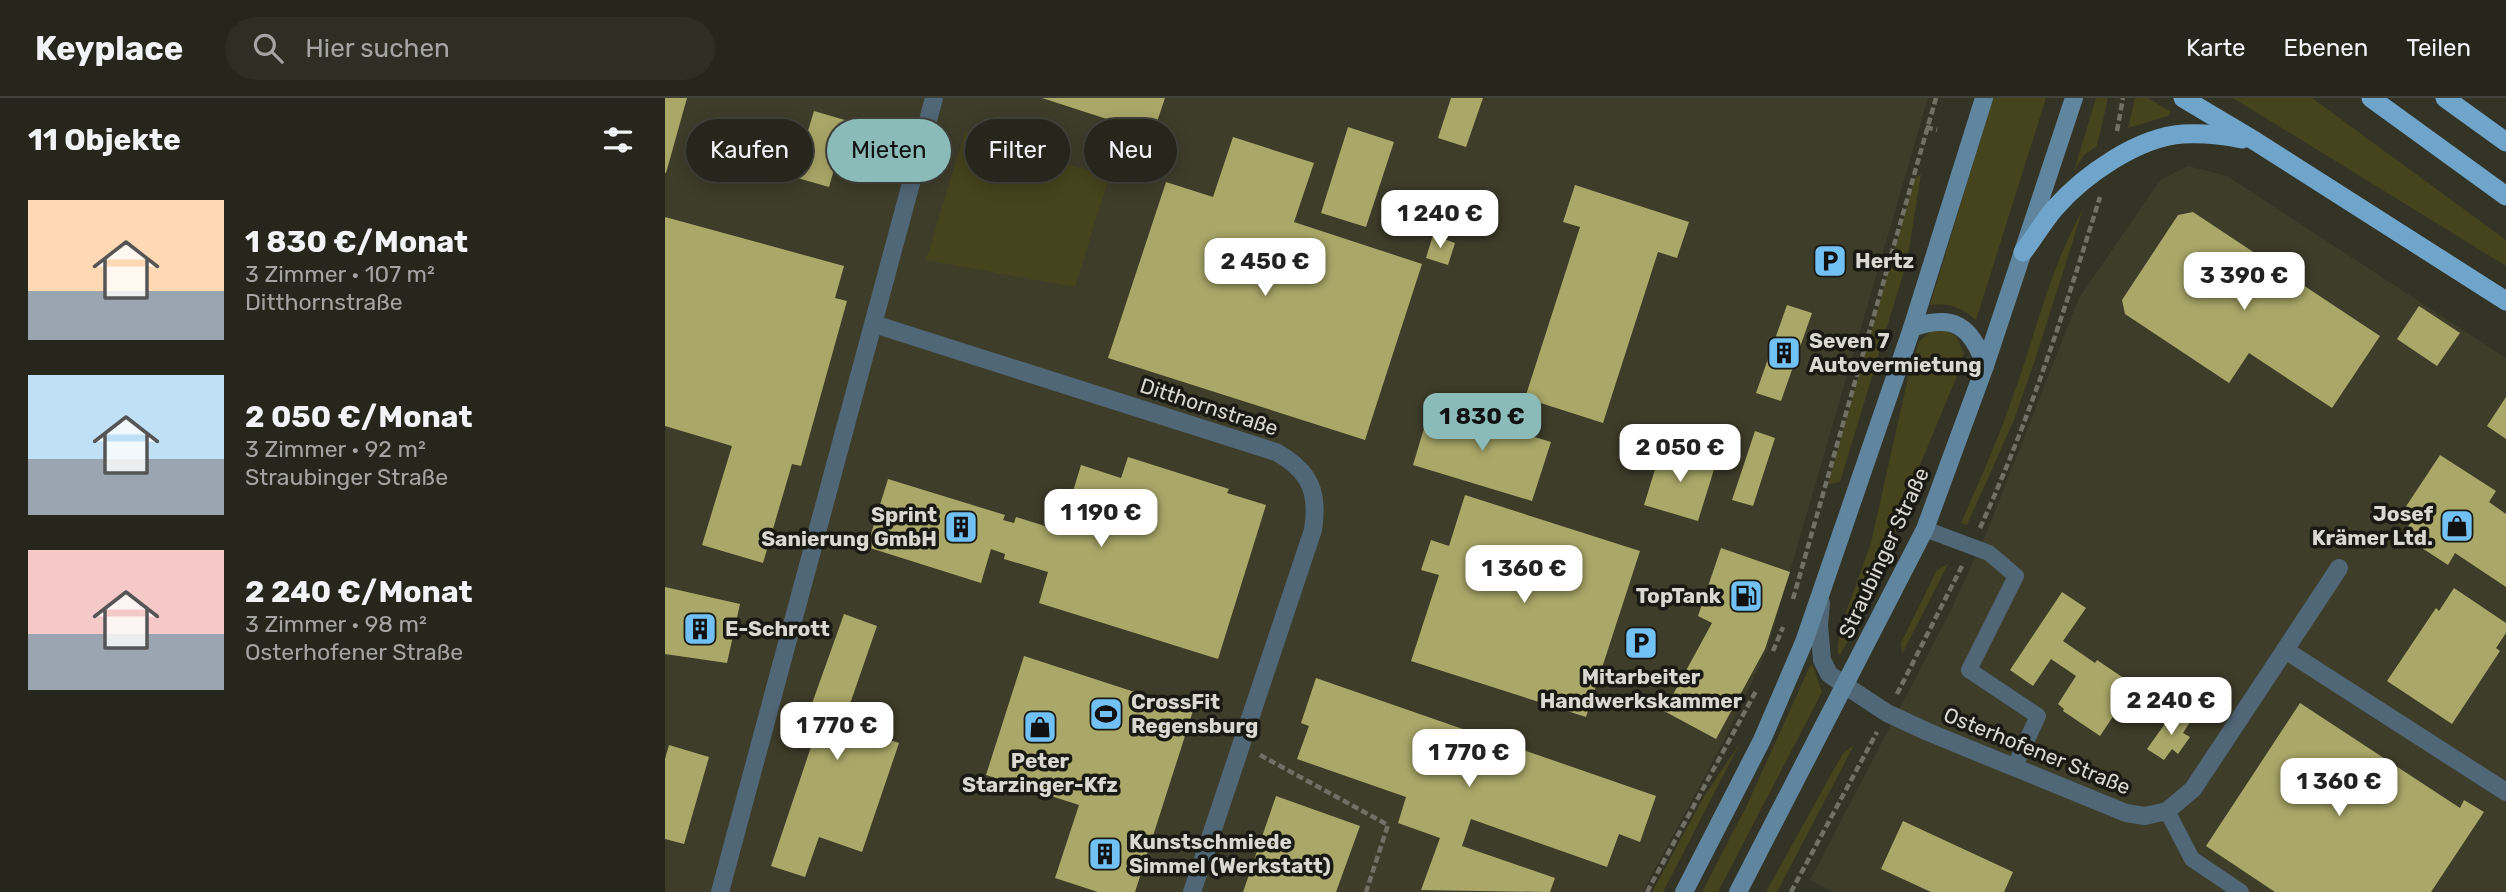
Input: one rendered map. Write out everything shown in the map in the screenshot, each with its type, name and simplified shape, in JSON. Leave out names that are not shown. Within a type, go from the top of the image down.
[{"type":"highway","points":[[2183,98],[2506,301]]},
{"type":"highway","points":[[2371,98],[2506,196]]},
{"type":"highway","points":[[2445,98],[2506,142]]},
{"type":"highway","points":[[2023,252],[2055,209],[2093,172],[2145,144],[2181,134],[2216,134],[2255,141]]},
{"type":"main road","name":"Straubinger Straße","points":[[1684,892],[1762,740],[1823,593],[1912,328],[1983,98]]},
{"type":"main road","name":"Straubinger Straße","points":[[1738,892],[1925,529],[1985,366],[2074,98]]},
{"type":"main road","points":[[1912,328],[1937,320],[1951,322],[1962,328],[1978,345],[1985,366]]},
{"type":"street","points":[[720,892],[935,98]]},
{"type":"street","name":"Ditthornstraße","points":[[874,324],[1276,452],[1294,462],[1306,477],[1313,492],[1316,509],[1313,530],[1192,892]]},
{"type":"street","points":[[2167,811],[2193,789],[2339,568]]},
{"type":"street","name":"Osterhofener Straße","points":[[1823,593],[1819,625],[1822,660],[1829,674],[1887,713],[2126,813],[2145,816],[2167,811]]},
{"type":"street","points":[[2285,650],[2506,792]]},
{"type":"lane","points":[[1925,529],[1989,552],[2016,576],[1969,670],[2038,716],[2014,768]]},
{"type":"lane","points":[[2167,811],[2192,859],[2241,892]]},
{"type":"path","points":[[1792,600],[1936,98]]},
{"type":"path","points":[[1791,892],[1972,546],[2025,421],[2069,296],[2111,162],[2123,98]]},
{"type":"path","points":[[1926,127],[1937,130]]},
{"type":"path","points":[[1770,657],[1784,623]]},
{"type":"path","points":[[1647,892],[1756,690]]},
{"type":"path","points":[[1241,744],[1388,825],[1366,892]]},
{"type":"shaded area","points":[[665,98],[1928,98],[1767,650],[1724,740],[1643,892],[665,892]]},
{"type":"shaded area","points":[[1993,98],[2046,98],[1976,320],[1955,307],[1930,305]]},
{"type":"shaded area","points":[[2096,98],[2108,98],[2097,146],[2084,155],[2074,171]]},
{"type":"shaded area","points":[[2135,98],[2148,98],[2171,112],[2168,116],[2128,128]]},
{"type":"shaded area","points":[[2233,98],[2312,98],[2506,240],[2506,266]]},
{"type":"shaded area","points":[[965,132],[965,182],[1070,182],[1070,165],[1084,169],[1084,182],[1107,182],[1075,287],[926,260]]},
{"type":"shaded area","points":[[2188,166],[2227,176],[2506,358],[2506,892],[1834,892],[1810,880],[1950,612],[1988,529],[2079,298],[2160,180]]},
{"type":"shaded area","points":[[1921,174],[1907,261],[1840,482],[1828,484],[1915,178]]},
{"type":"shaded area","points":[[2083,209],[2014,420],[1967,525],[1961,523],[2006,415],[2061,255]]},
{"type":"shaded area","points":[[1945,330],[1956,336],[1964,353],[1956,378],[1906,499],[1882,577],[1840,655],[1838,643],[1845,615],[1871,543],[1907,382],[1919,342],[1931,331]]},
{"type":"shaded area","points":[[1948,564],[1902,654],[1901,643],[1937,570]]},
{"type":"shaded area","points":[[1810,666],[1813,666],[1822,692],[1718,892],[1702,892],[1746,807]]},
{"type":"shaded area","points":[[1740,743],[1663,892],[1652,892],[1705,795]]},
{"type":"shaded area","points":[[1854,745],[1777,892],[1766,892],[1843,753]]},
{"type":"building","points":[[665,98],[687,98],[666,173],[665,173]]},
{"type":"building","points":[[1042,98],[1165,98],[1158,119],[1107,119]]},
{"type":"building","points":[[1451,98],[1483,98],[1466,147],[1438,138]]},
{"type":"building","points":[[814,111],[842,119],[827,119],[829,187],[812,182],[812,119]]},
{"type":"building","points":[[1348,127],[1394,142],[1366,227],[1321,213]]},
{"type":"building","points":[[1233,137],[1314,163],[1294,222],[1422,264],[1365,440],[1108,358],[1166,182],[1213,197]]},
{"type":"building","points":[[1575,185],[1689,222],[1677,258],[1658,252],[1603,423],[1525,398],[1580,227],[1563,222]]},
{"type":"building","points":[[2193,212],[2380,336],[2332,408],[2249,353],[2229,383],[2125,314],[2122,300],[2178,215]]},
{"type":"building","points":[[665,217],[844,266],[835,298],[847,301],[801,466],[792,464],[763,563],[702,545],[732,446],[665,426]]},
{"type":"building","points":[[1433,235],[1455,243],[1448,265],[1426,258]]},
{"type":"building","name":"Seven 7 Autovermietung","points":[[1787,305],[1812,313],[1781,401],[1756,393]]},
{"type":"building","points":[[2419,306],[2460,333],[2437,366],[2397,339]]},
{"type":"building","points":[[2506,397],[2506,439],[2487,426]]},
{"type":"building","points":[[1431,405],[1551,442],[1532,501],[1413,465]]},
{"type":"building","points":[[1755,431],[1775,438],[1753,506],[1732,500]]},
{"type":"building","points":[[1662,447],[1716,463],[1698,521],[1644,505]]},
{"type":"building","name":"Josef Krämer Ltd.","points":[[2440,455],[2496,491],[2489,502],[2506,514],[2506,587],[2455,553],[2448,565],[2402,535],[2414,518],[2403,511]]},
{"type":"building","points":[[1128,457],[1229,489],[1227,493],[1266,505],[1218,659],[1039,603],[1048,572],[1004,559],[1005,554],[991,549],[981,583],[867,547],[888,479],[1005,515],[1003,520],[1014,523],[1016,517],[1061,531],[1081,465],[1121,478]]},
{"type":"building","points":[[1465,495],[1640,551],[1586,717],[1411,661],[1439,575],[1421,570],[1431,540],[1449,546]]},
{"type":"building","points":[[1721,548],[1790,572],[1765,649],[1716,739],[1664,711],[1712,623],[1698,616]]},
{"type":"building","name":"E-Schrott","points":[[665,587],[740,604],[727,663],[665,654]]},
{"type":"building","points":[[2454,588],[2506,623],[2506,633],[2496,648],[2500,651],[2452,724],[2387,681],[2436,608],[2439,611]]},
{"type":"building","points":[[2062,592],[2086,608],[2063,641],[2134,685],[2100,736],[2063,711],[2058,704],[2076,676],[2051,659],[2033,686],[2010,670]]},
{"type":"building","points":[[844,614],[877,626],[843,724],[899,743],[862,852],[819,837],[805,877],[771,866],[821,717],[809,712]]},
{"type":"building","points":[[1024,656],[1193,711],[1135,892],[1098,892],[1055,878],[1079,805],[986,775]]},
{"type":"building","points":[[1316,678],[1656,796],[1640,842],[1619,834],[1607,867],[1471,819],[1462,846],[1555,878],[1550,892],[1421,890],[1440,838],[1398,823],[1406,797],[1297,759],[1309,726],[1301,723]]},
{"type":"building","points":[[2300,703],[2460,808],[2464,800],[2484,812],[2431,892],[2275,892],[2206,846]]},
{"type":"building","points":[[2174,711],[2190,722],[2183,733],[2190,737],[2178,754],[2172,749],[2164,760],[2147,749]]},
{"type":"building","points":[[669,745],[709,757],[684,844],[665,839],[665,759]]},
{"type":"building","points":[[1276,796],[1360,826],[1336,892],[1243,892]]},
{"type":"building","points":[[1903,821],[2013,872],[2004,892],[1931,892],[1881,869]]},
{"type":"place","name":"Hertz","points":[[1830,261]]},
{"type":"place","name":"Seven 7 Autovermietung","points":[[1784,353]]},
{"type":"place","name":"Josef Krämer Ltd.","points":[[2457,526]]},
{"type":"place","name":"Sprint Sanierung GmbH","points":[[961,527]]},
{"type":"place","name":"TopTank","points":[[1746,596]]},
{"type":"place","name":"E-Schrott","points":[[700,629]]},
{"type":"place","name":"Mitarbeiter Handwerkskammer","points":[[1641,643]]},
{"type":"place","name":"CrossFit Regensburg","points":[[1106,714]]},
{"type":"place","name":"Peter Starzinger-Kfz","points":[[1040,727]]},
{"type":"place","name":"Kunstschmiede Simmel (Werkstatt)","points":[[1105,854]]}]
